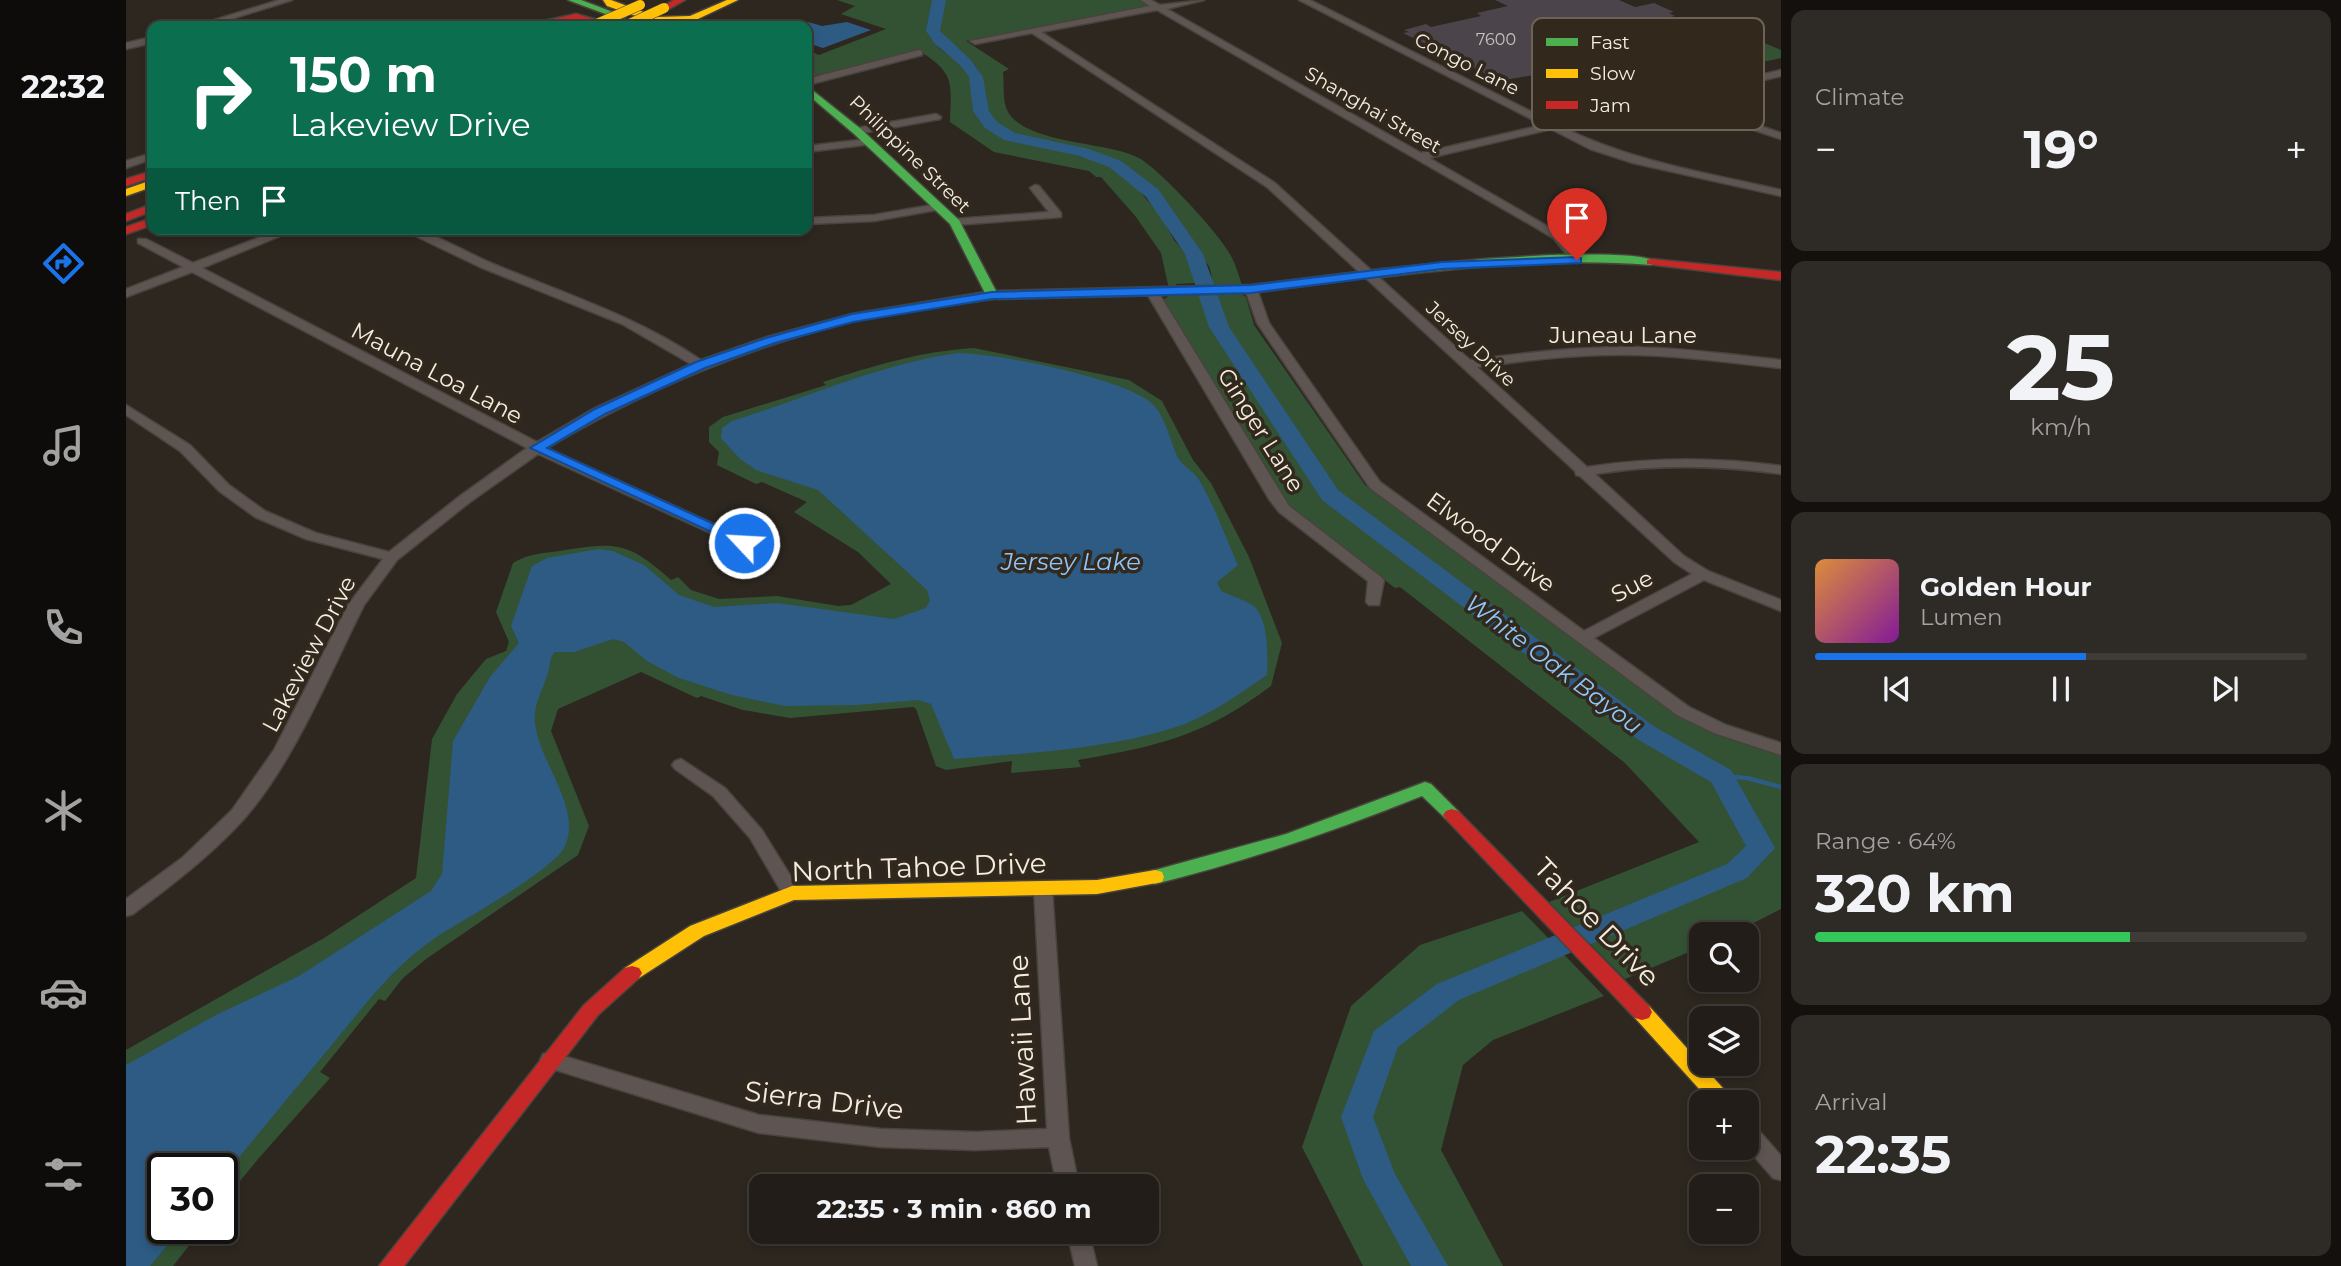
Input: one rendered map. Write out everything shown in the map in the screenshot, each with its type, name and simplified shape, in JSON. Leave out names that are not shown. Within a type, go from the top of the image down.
[{"type":"main road","points":[[607,0],[610,5],[656,20],[692,19]]},
{"type":"main road","points":[[605,21],[651,4],[681,0]]},
{"type":"main road","points":[[687,21],[734,0]]},
{"type":"main road","points":[[546,21],[583,1],[634,21]]},
{"type":"main road","points":[[631,21],[651,4]]},
{"type":"main road","points":[[556,21],[576,17],[593,21]]},
{"type":"main road","name":"Philippine Street","points":[[812,93],[955,222],[992,295]]},
{"type":"main road","points":[[127,172],[147,174]]},
{"type":"main road","points":[[126,193],[147,185]]},
{"type":"main road","points":[[126,200],[147,192]]},
{"type":"main road","points":[[126,217],[147,208]]},
{"type":"main road","points":[[126,231],[147,223]]},
{"type":"main road","name":"Lakeview Drive","points":[[992,295],[1251,289],[1492,261],[1577,260],[1676,264],[1781,276]]},
{"type":"main road","name":"North Tahoe Drive","points":[[390,1266],[591,1010],[634,971],[697,931],[792,893],[1097,887],[1214,864],[1379,807],[1425,788]]},
{"type":"main road","name":"Tahoe Drive","points":[[1425,788],[1609,975],[1712,1090]]},
{"type":"street","points":[[217,21],[288,0]]},
{"type":"street","name":"Shanghai Street","points":[[1145,0],[1557,236],[1577,260]]},
{"type":"street","points":[[975,41],[1200,0]]},
{"type":"street","name":"Congo Lane","points":[[1303,0],[1532,115]]},
{"type":"street","name":"Jersey Drive","points":[[1034,31],[1271,185],[1660,544],[1703,574],[1781,606]]},
{"type":"street","points":[[128,44],[147,41]]},
{"type":"street","points":[[812,81],[919,53]]},
{"type":"street","points":[[812,148],[936,117]]},
{"type":"street","points":[[1419,157],[1532,130]]},
{"type":"street","name":"Congo Lane","points":[[1562,130],[1594,147],[1637,161],[1781,193]]},
{"type":"street","points":[[1763,130],[1781,136]]},
{"type":"street","points":[[127,172],[147,159]]},
{"type":"street","points":[[955,222],[1057,215],[1035,188]]},
{"type":"street","points":[[812,221],[874,218],[938,207]]},
{"type":"street","points":[[126,293],[276,235]]},
{"type":"street","points":[[419,235],[493,268],[599,307],[667,340],[700,365]]},
{"type":"street","name":"Mauna Loa Lane","points":[[142,241],[537,448],[744,543]]},
{"type":"street","name":"Elwood Drive","points":[[1251,289],[1263,323],[1375,485],[1683,711],[1720,729],[1781,749]]},
{"type":"street","name":"Ginger Lane","points":[[1152,292],[1274,496],[1284,509],[1376,580],[1374,603]]},
{"type":"street","name":"Lakeview Drive","points":[[126,909],[188,863],[238,814],[282,752],[356,605],[392,557],[465,499],[537,448],[600,411],[700,365],[771,340],[852,318],[992,295]]},
{"type":"street","name":"Juneau Lane","points":[[1465,365],[1566,354],[1635,351],[1781,365]]},
{"type":"street","points":[[126,409],[185,448],[224,488],[260,514],[311,536],[392,557]]},
{"type":"street","points":[[1581,472],[1626,464],[1674,462],[1728,463],[1781,470]]},
{"type":"street","name":"Sue","points":[[1583,638],[1703,574]]},
{"type":"street","points":[[681,765],[719,792],[756,834],[792,893]]},
{"type":"street","name":"Hawaii Lane","points":[[1043,888],[1058,1138],[1066,1174]]},
{"type":"street","name":"Sierra Drive","points":[[550,1060],[759,1124],[881,1138],[975,1142],[1058,1138]]},
{"type":"street","points":[[1759,1145],[1781,1171]]},
{"type":"street","points":[[1081,1244],[1086,1266]]},
{"type":"green space","points":[[837,0],[936,0],[928,34],[940,49],[965,68],[971,78],[973,109],[1003,136],[1105,163],[1129,179],[1161,216],[1174,240],[1187,255],[1196,283],[1176,284],[1177,289],[1169,289],[1161,253],[1136,217],[1101,177],[1096,177],[1089,171],[994,152],[950,122],[949,81],[940,66],[919,51],[812,79],[812,52],[819,55],[886,29],[841,14],[855,6]]},
{"type":"green space","points":[[945,0],[1139,0],[1147,5],[1146,8],[966,41],[1009,69],[1003,72],[1005,104],[1012,117],[1025,127],[1063,140],[1124,152],[1139,158],[1161,175],[1203,218],[1225,246],[1242,286],[1213,286],[1209,267],[1200,259],[1177,220],[1165,203],[1135,174],[1098,154],[1020,136],[990,118],[978,70],[971,60],[943,39],[940,31]]},
{"type":"green space","points":[[1764,43],[1781,50],[1781,58],[1764,62]]},
{"type":"green space","points":[[1241,294],[1246,297],[1254,325],[1365,485],[1672,712],[1716,735],[1781,756],[1781,909],[1756,922],[1689,922],[1689,952],[1625,979],[1549,902],[1699,842],[1625,763],[1400,587],[1395,588],[1286,503],[1163,300],[1169,296]]},
{"type":"green space","name":"Jersey Lake","points":[[974,348],[1129,380],[1162,401],[1193,460],[1211,483],[1249,557],[1282,643],[1271,686],[1224,717],[1157,744],[1078,760],[1081,767],[1011,773],[1012,761],[946,770],[936,766],[913,707],[790,718],[743,710],[701,696],[697,698],[641,672],[558,709],[551,731],[589,826],[578,855],[426,959],[403,978],[385,1001],[379,999],[320,1072],[330,1078],[238,1183],[238,1153],[147,1153],[147,1244],[190,1244],[173,1266],[126,1266],[126,1050],[324,938],[416,878],[432,739],[457,694],[486,659],[506,651],[509,642],[496,612],[513,563],[542,553],[608,546],[631,551],[671,580],[678,577],[691,590],[719,599],[777,596],[838,606],[851,605],[891,584],[858,552],[794,512],[807,502],[762,482],[756,484],[717,465],[719,452],[709,442],[709,427],[723,417],[826,385],[823,382],[860,370]]},
{"type":"green space","points":[[1522,911],[1604,996],[1493,1040],[1463,1065],[1441,1150],[1503,1266],[1363,1266],[1302,1147],[1351,1006],[1420,945]]},
{"type":"water","points":[[847,22],[871,30],[823,48],[812,45],[812,23],[822,26]]},
{"type":"water","name":"Jersey Lake","points":[[959,353],[978,354],[1058,368],[1133,392],[1155,406],[1178,458],[1197,477],[1208,496],[1238,565],[1217,582],[1221,591],[1252,605],[1262,618],[1266,637],[1267,675],[1222,705],[1173,728],[1064,750],[954,759],[931,704],[919,700],[856,705],[785,706],[732,695],[679,678],[647,661],[624,642],[613,639],[574,652],[555,652],[551,657],[537,704],[535,722],[568,817],[569,833],[564,848],[543,869],[422,947],[394,973],[238,1159],[238,1153],[147,1153],[147,1244],[168,1244],[150,1266],[126,1266],[126,1065],[216,1015],[299,976],[431,891],[442,874],[453,741],[490,677],[519,643],[511,626],[532,566],[547,558],[598,549],[613,551],[644,565],[679,595],[714,607],[777,603],[894,619],[926,608],[930,600],[927,590],[818,490],[756,470],[740,459],[721,438],[722,428],[732,421],[873,373]]},
{"type":"building","points":[[1495,0],[1619,0],[1635,7],[1654,3],[1674,12],[1669,13],[1675,16],[1532,18],[1532,75],[1505,80],[1494,78],[1403,33],[1409,32],[1404,30],[1426,24],[1431,27],[1481,16],[1477,13],[1508,6]]},
{"type":"waterway","name":"White Oak Bayou","points":[[939,0],[933,31],[940,41],[966,63],[976,77],[981,111],[991,125],[1010,137],[1083,152],[1115,164],[1152,193],[1194,254],[1219,327],[1330,495],[1646,733],[1721,776],[1761,848],[1737,871],[1448,992],[1385,1040],[1357,1117],[1380,1179],[1430,1266]]},
{"type":"waterway","points":[[1721,776],[1747,778],[1781,787]]},
{"type":"traffic: fast","points":[[572,0],[622,17]]},
{"type":"traffic: fast","points":[[812,93],[955,222],[992,295],[997,295]]},
{"type":"traffic: fast","points":[[1382,273],[1516,260],[1584,258],[1651,262]]},
{"type":"traffic: fast","points":[[1155,877],[1292,838],[1425,788],[1452,815]]},
{"type":"traffic: slow","points":[[607,0],[610,4],[656,20],[692,19]]},
{"type":"traffic: slow","points":[[687,21],[734,0]]},
{"type":"traffic: slow","points":[[603,21],[640,5]]},
{"type":"traffic: slow","points":[[636,21],[664,8]]},
{"type":"traffic: slow","points":[[126,193],[147,185]]},
{"type":"traffic: slow","points":[[632,973],[697,931],[792,893],[1097,887],[1155,877]]},
{"type":"traffic: slow","points":[[1642,1012],[1712,1090]]},
{"type":"traffic: jam","points":[[664,8],[681,0]]},
{"type":"traffic: jam","points":[[548,21],[576,17],[596,21]]},
{"type":"traffic: jam","points":[[126,183],[147,176]]},
{"type":"traffic: jam","points":[[126,218],[147,209]]},
{"type":"traffic: jam","points":[[126,231],[147,223]]},
{"type":"traffic: jam","points":[[1651,262],[1781,276]]},
{"type":"traffic: jam","points":[[997,295],[1251,289],[1382,273]]},
{"type":"traffic: jam","points":[[1452,815],[1642,1012]]},
{"type":"traffic: jam","points":[[390,1266],[591,1010],[632,973]]},
{"type":"route","points":[[744,543],[537,448],[600,411],[700,365],[771,340],[852,318],[992,295],[1251,289],[1442,265],[1492,261],[1577,260]]}]
